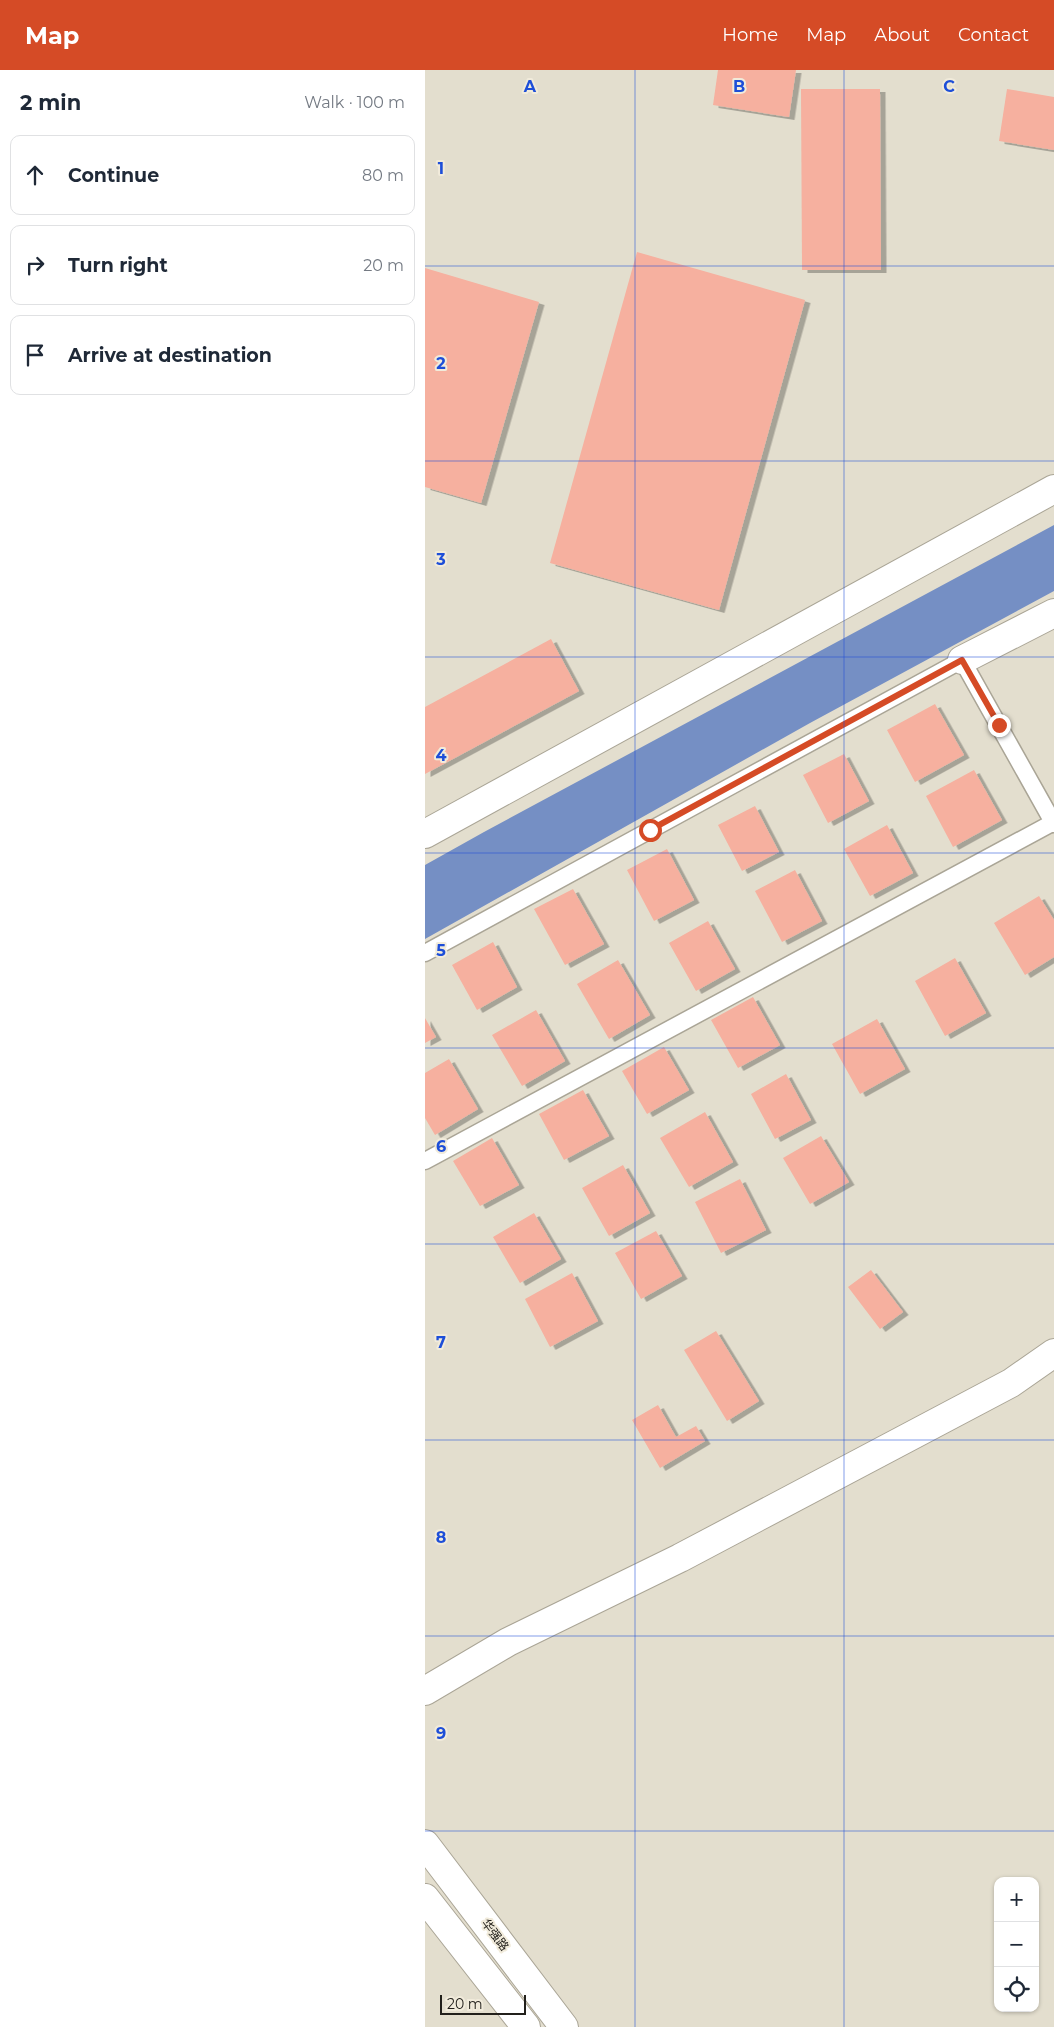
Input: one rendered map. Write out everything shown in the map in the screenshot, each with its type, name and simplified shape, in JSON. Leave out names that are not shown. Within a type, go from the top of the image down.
[{"type":"street","points":[[425,834],[1054,489]]},
{"type":"street","points":[[962,660],[1054,613]]},
{"type":"street","points":[[425,1691],[508,1642],[679,1558],[1011,1383],[1054,1353]]},
{"type":"street","name":"华强路","points":[[425,1844],[564,2027]]},
{"type":"street","points":[[425,1898],[526,2027]]},
{"type":"lane","points":[[425,953],[962,660],[1054,823],[425,1161]]},
{"type":"water","points":[[1054,525],[1054,591],[810,723],[425,939],[425,865]]},
{"type":"building","points":[[718,70],[796,70],[789,117],[713,105]]},
{"type":"building","points":[[801,89],[880,89],[881,270],[802,270]]},
{"type":"building","points":[[1007,89],[1054,97],[1054,150],[999,141]]},
{"type":"building","points":[[637,252],[805,300],[719,610],[550,563]]},
{"type":"building","points":[[425,268],[539,302],[481,503],[425,487]]},
{"type":"building","points":[[551,639],[579,691],[425,774],[425,707]]},
{"type":"building","points":[[935,704],[964,755],[915,782],[887,730]]},
{"type":"building","points":[[844,754],[869,801],[828,823],[803,775]]},
{"type":"building","points":[[974,770],[1002,820],[953,847],[926,796]]},
{"type":"building","points":[[755,806],[779,852],[742,871],[718,825]]},
{"type":"building","points":[[887,825],[913,873],[870,896],[844,849]]},
{"type":"building","points":[[667,849],[694,900],[654,921],[627,870]]},
{"type":"building","points":[[795,870],[822,921],[782,942],[755,891]]},
{"type":"building","points":[[573,889],[604,944],[565,965],[534,909]]},
{"type":"building","points":[[1039,896],[1054,920],[1054,957],[1025,975],[994,923]]},
{"type":"building","points":[[708,921],[735,969],[696,991],[669,943]]},
{"type":"building","points":[[493,942],[517,987],[477,1010],[452,965]]},
{"type":"building","points":[[955,958],[986,1013],[945,1036],[915,981]]},
{"type":"building","points":[[618,960],[650,1015],[609,1039],[577,984]]},
{"type":"building","points":[[753,997],[780,1045],[738,1068],[711,1020]]},
{"type":"building","points":[[536,1010],[565,1061],[522,1086],[492,1035]]},
{"type":"building","points":[[425,1018],[436,1037],[425,1043]]},
{"type":"building","points":[[877,1019],[905,1069],[860,1094],[832,1044]]},
{"type":"building","points":[[664,1047],[689,1090],[647,1114],[622,1071]]},
{"type":"building","points":[[449,1059],[478,1109],[435,1135],[425,1118],[425,1073]]},
{"type":"building","points":[[786,1074],[811,1120],[775,1139],[751,1094]]},
{"type":"building","points":[[583,1090],[609,1136],[564,1160],[539,1114]]},
{"type":"building","points":[[705,1112],[733,1162],[689,1187],[660,1138]]},
{"type":"building","points":[[821,1136],[849,1182],[810,1204],[783,1158]]},
{"type":"building","points":[[492,1138],[519,1185],[480,1206],[453,1161]]},
{"type":"building","points":[[623,1165],[650,1213],[609,1236],[582,1188]]},
{"type":"building","points":[[740,1179],[766,1230],[721,1253],[695,1202]]},
{"type":"building","points":[[534,1213],[561,1259],[520,1283],[493,1237]]},
{"type":"building","points":[[656,1231],[682,1276],[641,1299],[615,1253]]},
{"type":"building","points":[[871,1270],[903,1312],[880,1329],[848,1287]]},
{"type":"building","points":[[572,1273],[598,1321],[550,1347],[525,1299]]},
{"type":"building","points":[[716,1331],[759,1401],[727,1421],[684,1350]]},
{"type":"building","points":[[658,1405],[676,1437],[696,1426],[705,1441],[660,1468],[632,1420]]},
{"type":"route","points":[[650,830],[962,660],[999,725]]}]
